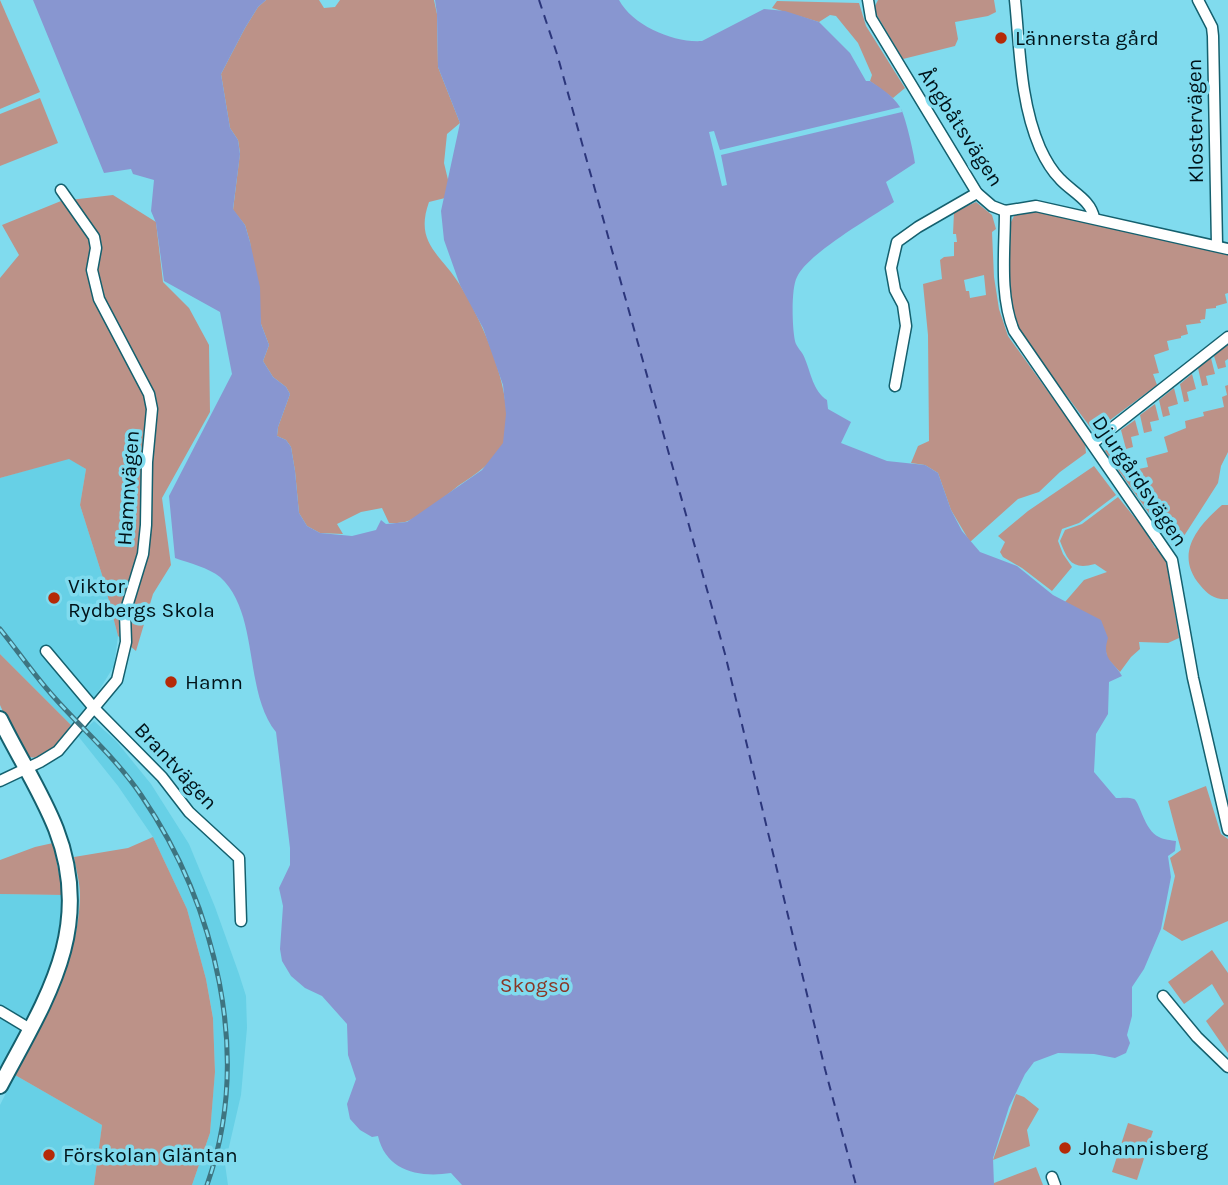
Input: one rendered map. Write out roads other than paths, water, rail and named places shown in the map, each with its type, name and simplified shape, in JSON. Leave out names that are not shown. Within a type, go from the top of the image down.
[{"type":"street","name":"Ångbåtsvägen","points":[[868,0],[871,18],[977,193],[992,206],[1005,212],[1036,206],[1228,249]]},
{"type":"street","points":[[1015,0],[1024,91],[1035,136],[1051,170],[1091,207],[1094,218]]},
{"type":"street","name":"Klostervägen","points":[[1198,0],[1212,27],[1213,36],[1217,245]]},
{"type":"street","name":"Hamnvägen","points":[[0,780],[58,751],[117,680],[125,642],[125,613],[144,554],[152,409],[149,394],[99,299],[92,270],[96,248],[94,237],[61,190]]},
{"type":"street","points":[[895,386],[906,326],[903,305],[895,290],[891,268],[897,242],[977,193]]},
{"type":"street","name":"Djurgårdsvägen","points":[[1005,212],[1006,293],[1010,321],[1020,342],[1093,443],[1172,560],[1192,678],[1228,830]]},
{"type":"street","points":[[1093,443],[1228,337]]},
{"type":"street","name":"Brantvägen","points":[[46,651],[94,708],[162,777],[189,812],[239,858],[241,921]]},
{"type":"street","points":[[0,719],[55,826],[65,857],[71,892],[71,914],[63,954],[51,989],[0,1086]]},
{"type":"street","points":[[1163,996],[1197,1037],[1228,1067]]},
{"type":"street","points":[[0,1011],[30,1029]]},
{"type":"railway","points":[[0,629],[46,688],[131,781],[167,838],[189,884],[207,933],[219,983],[226,1034],[227,1085],[220,1136],[207,1185]]},
{"type":"place","name":"Lännersta gård","points":[[1001,38]]},
{"type":"place","name":"Viktor Rydbergs Skola","points":[[54,598]]},
{"type":"place","name":"Hamn","points":[[171,682]]},
{"type":"place","name":"Johannisberg","points":[[1065,1148]]},
{"type":"place","name":"Förskolan Gläntan","points":[[49,1155]]},
{"type":"park label","name":"Skogsö","points":[[535,985]]}]
